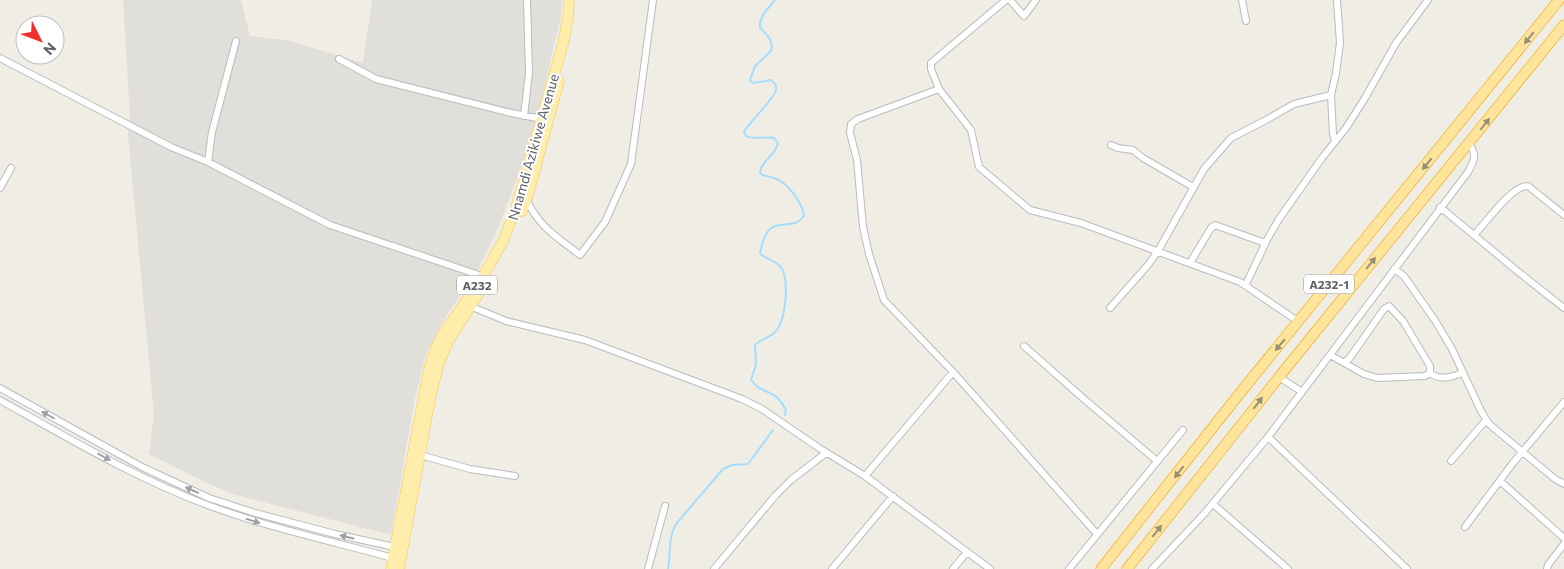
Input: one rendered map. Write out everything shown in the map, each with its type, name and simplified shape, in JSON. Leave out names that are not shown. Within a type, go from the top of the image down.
[{"type":"highway","name":"A232-1","points":[[1101,569],[1560,0]]},
{"type":"highway","name":"A232-1","points":[[1127,569],[1279,377],[1564,25]]},
{"type":"main road","name":"Nnamdi Azikiwe Avenue","points":[[391,569],[425,384],[436,347],[451,320],[486,278],[515,211],[563,44],[569,0]]},
{"type":"main road","name":"Nnamdi Azikiwe Avenue","points":[[398,569],[431,394],[440,360],[449,340],[509,241],[526,199],[568,48],[576,0]]},
{"type":"street","points":[[524,116],[529,73],[527,0]]},
{"type":"street","points":[[526,199],[533,215],[580,256],[605,222],[631,164],[653,0]]},
{"type":"street","points":[[1036,0],[1024,16],[1008,0],[931,63],[930,69],[940,89],[971,130],[979,167],[1030,210],[1081,223],[1246,284],[1299,322]]},
{"type":"street","points":[[1242,0],[1246,21]]},
{"type":"street","points":[[1335,142],[1331,95],[1340,43],[1338,0]]},
{"type":"street","points":[[1246,284],[1279,219],[1358,110],[1396,43],[1428,0]]},
{"type":"street","points":[[208,162],[212,132],[236,41]]},
{"type":"street","points":[[0,58],[171,148],[208,162],[330,225],[486,278]]},
{"type":"street","points":[[339,59],[376,79],[542,119]]},
{"type":"street","points":[[940,89],[858,119],[851,124],[850,133],[857,160],[863,227],[871,263],[884,300],[953,372],[1097,534]]},
{"type":"street","points":[[1110,308],[1148,265],[1204,169],[1230,138],[1294,104],[1331,95]]},
{"type":"street","points":[[1152,569],[1213,504],[1268,437],[1468,172],[1475,158],[1474,151],[1469,143]]},
{"type":"street","points":[[1112,145],[1118,148],[1133,150],[1143,158],[1193,187]]},
{"type":"street","points":[[0,188],[10,168]]},
{"type":"street","points":[[1474,235],[1523,186],[1528,186],[1564,215]]},
{"type":"street","points":[[1440,207],[1563,304]]},
{"type":"street","points":[[1190,263],[1211,228],[1215,225],[1266,243]]},
{"type":"street","points":[[1394,269],[1404,276],[1436,322],[1452,349],[1462,373],[1489,424],[1555,479],[1564,484]]},
{"type":"street","points":[[470,306],[506,321],[585,340],[742,399],[762,409],[826,453],[865,476],[990,569]]},
{"type":"street","points":[[1344,362],[1349,359],[1386,306],[1389,306],[1403,321],[1430,366],[1430,373]]},
{"type":"street","points":[[1024,346],[1157,461]]},
{"type":"street","points":[[1330,355],[1364,374],[1377,378],[1425,376],[1430,373]]},
{"type":"street","points":[[865,476],[953,372]]},
{"type":"street","points":[[1430,373],[1438,378],[1462,373]]},
{"type":"street","points":[[1279,377],[1302,392]]},
{"type":"street","points":[[0,388],[142,468],[209,498],[252,512],[335,534],[395,547]]},
{"type":"street","points":[[0,400],[117,464],[206,504],[280,529],[393,558]]},
{"type":"street","points":[[1465,527],[1513,463],[1564,402]]},
{"type":"street","points":[[1451,461],[1486,420]]},
{"type":"street","points":[[1068,569],[1183,430]]},
{"type":"street","points":[[1268,437],[1407,569]]},
{"type":"street","points":[[714,569],[775,496],[791,480],[826,453]]},
{"type":"street","points":[[420,455],[470,469],[515,476]]},
{"type":"street","points":[[1500,481],[1564,538]]},
{"type":"street","points":[[832,569],[893,496]]},
{"type":"street","points":[[1213,504],[1288,569]]},
{"type":"street","points":[[648,569],[665,506]]},
{"type":"street","points":[[1547,569],[1564,544]]},
{"type":"street","points":[[953,569],[967,552]]},
{"type":"shaded area","points":[[123,0],[241,0],[250,36],[286,40],[363,63],[372,0],[562,0],[561,16],[540,106],[521,168],[498,228],[478,270],[448,313],[426,354],[415,398],[391,535],[236,495],[149,454],[154,414],[128,135],[130,117]]},
{"type":"waterway","points":[[775,0],[764,13],[760,22],[760,27],[770,39],[771,51],[755,66],[750,80],[753,83],[771,80],[776,85],[776,90],[775,94],[744,132],[749,137],[774,138],[778,143],[775,151],[763,164],[760,172],[762,175],[779,180],[784,184],[794,194],[804,216],[792,224],[779,225],[768,231],[760,254],[780,266],[785,279],[786,298],[783,316],[777,330],[755,345],[756,365],[751,379],[759,388],[778,398],[786,410],[785,415]]},
{"type":"waterway","points":[[668,569],[671,540],[676,524],[723,469],[732,465],[748,464],[773,430]]}]
